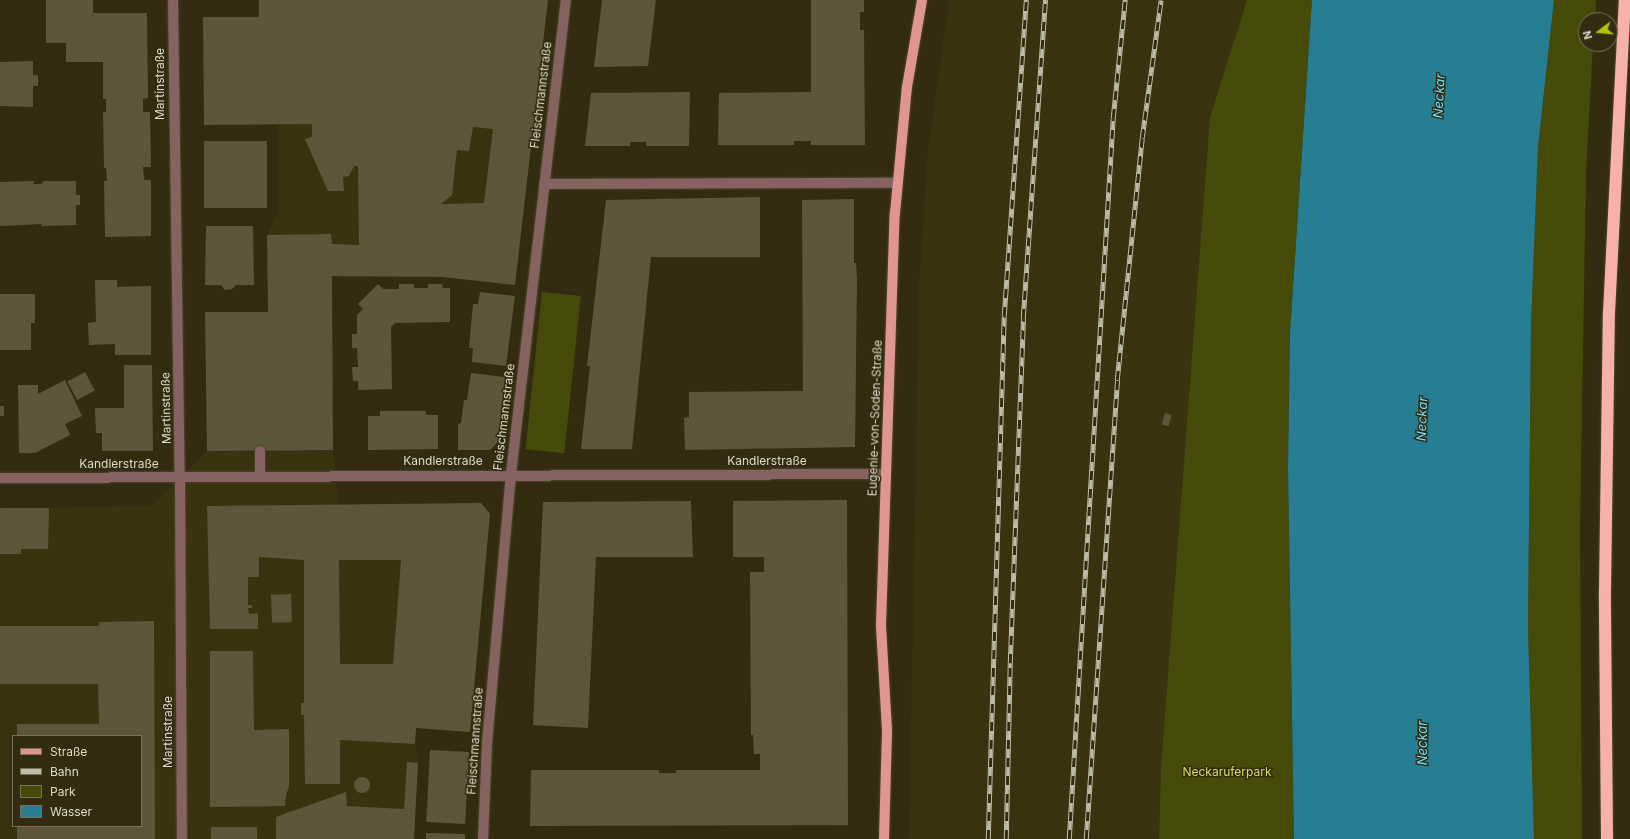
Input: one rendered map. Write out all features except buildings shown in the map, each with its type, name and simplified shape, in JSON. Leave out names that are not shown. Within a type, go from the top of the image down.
[{"type":"highway","points":[[1607,839],[1605,591],[1609,314],[1625,0]]},
{"type":"main road","name":"Eugenie-von-Soden-Straße","points":[[884,839],[887,730],[882,625],[896,183],[907,87],[922,0]]},
{"type":"street","name":"Martinstraße","points":[[173,0],[180,476],[182,839]]},
{"type":"street","name":"Fleischmannstraße","points":[[483,839],[487,743],[511,474],[566,0]]},
{"type":"street","points":[[544,184],[896,183]]},
{"type":"street","points":[[260,451],[260,476]]},
{"type":"street","name":"Kandlerstraße","points":[[0,478],[511,474],[886,474]]},
{"type":"shaded area","points":[[259,0],[548,0],[515,285],[443,277],[332,277],[333,450],[338,505],[481,503],[490,514],[470,732],[416,728],[415,744],[418,763],[414,839],[0,839],[0,508],[151,506],[207,451],[205,312],[268,312],[267,235],[279,209],[278,125],[204,125],[203,17],[258,17]]},
{"type":"shaded area","points":[[949,0],[1247,0],[1210,117],[1161,767],[1159,839],[909,839],[919,286],[928,151]]},
{"type":"green space","name":"Neckaruferpark","points":[[1247,0],[1312,0],[1290,333],[1288,468],[1294,839],[1159,839],[1161,767],[1210,117]]},
{"type":"green space","points":[[1554,0],[1596,0],[1595,12],[1578,12],[1578,52],[1593,52],[1586,172],[1580,528],[1582,839],[1534,839],[1528,626],[1531,326],[1538,147]]},
{"type":"green space","points":[[542,292],[581,296],[564,453],[525,449]]},
{"type":"water","name":"Neckar","points":[[1312,0],[1554,0],[1538,147],[1531,326],[1528,626],[1534,839],[1294,839],[1288,468],[1290,333]]},
{"type":"railway","points":[[988,839],[1004,316],[1026,0]]},
{"type":"railway","points":[[1006,839],[1010,663],[1023,318],[1045,0]]},
{"type":"railway","points":[[1069,839],[1113,118],[1125,0]]},
{"type":"railway","points":[[1086,839],[1117,380],[1142,138],[1161,0]]}]
